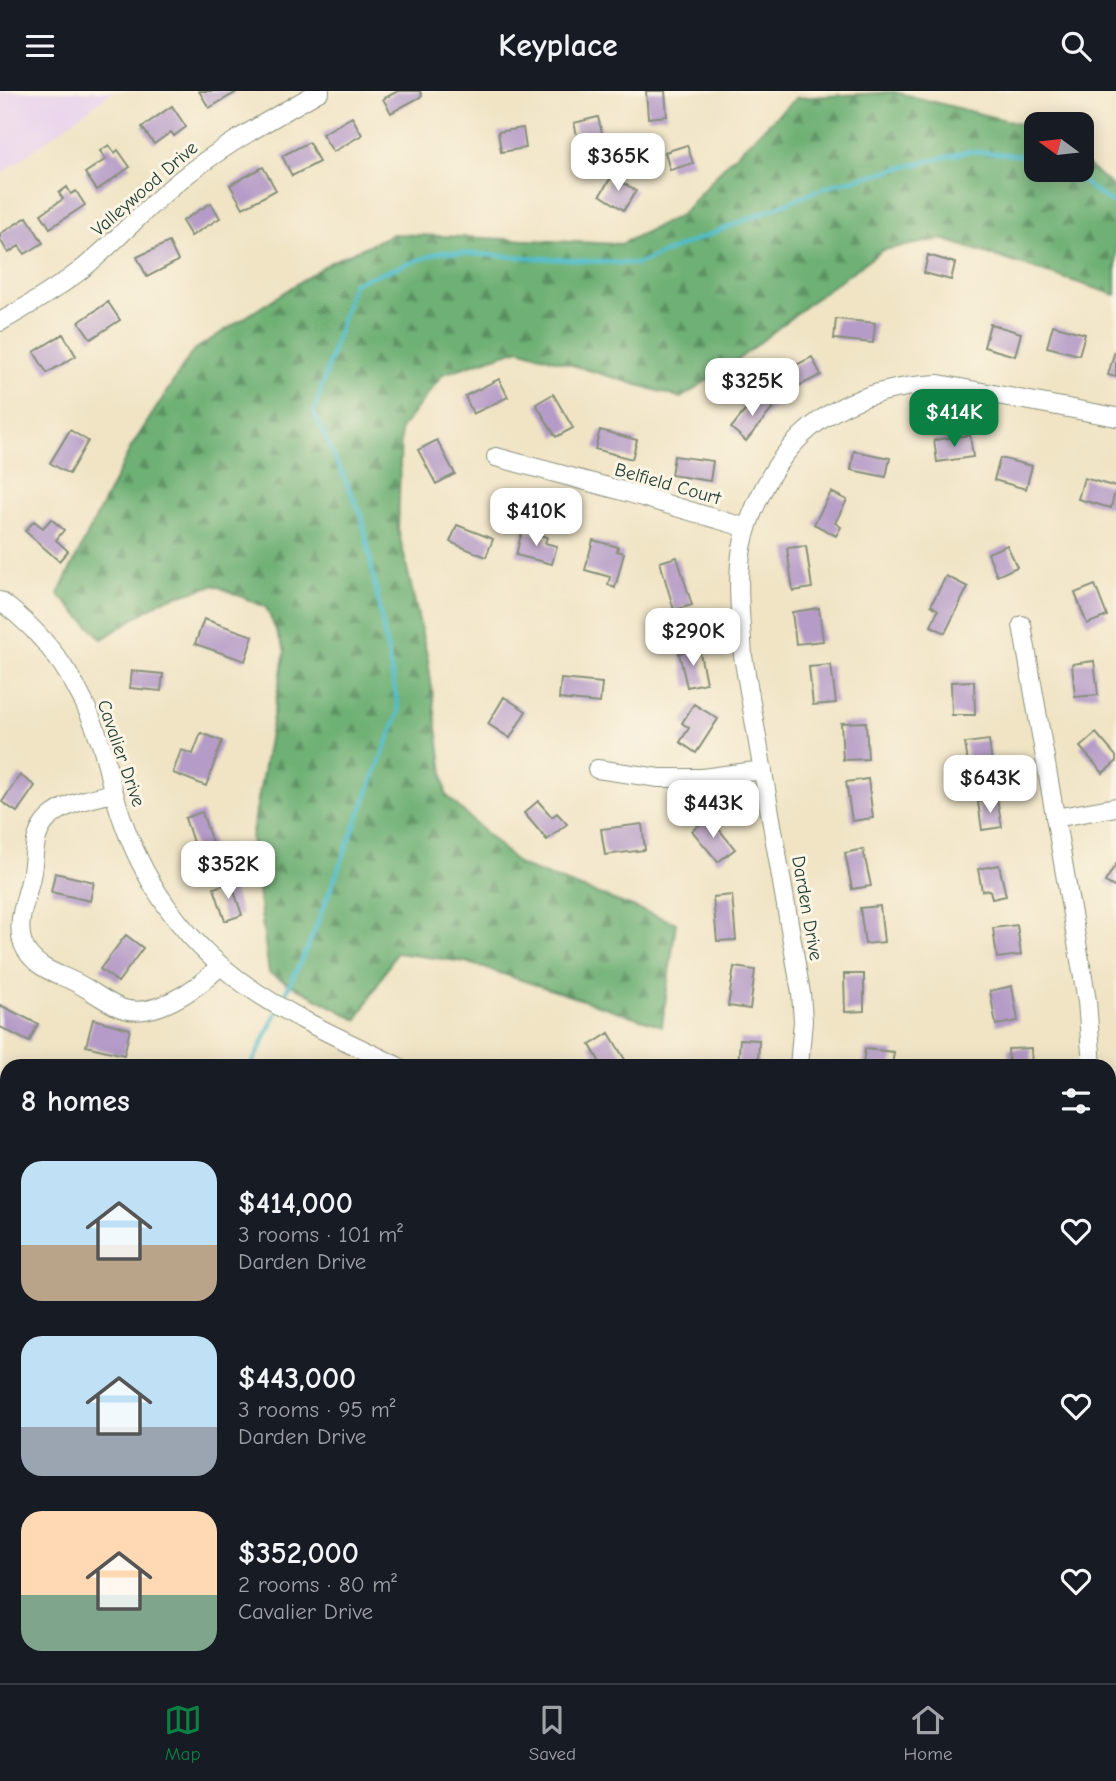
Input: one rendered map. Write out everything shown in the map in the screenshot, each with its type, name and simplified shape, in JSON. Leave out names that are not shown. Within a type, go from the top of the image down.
[{"type":"street","name":"Valleywood Drive","points":[[0,322],[47,295],[81,269],[173,186],[215,154],[320,91]]},
{"type":"street","name":"Darden Drive","points":[[800,1059],[802,993],[743,656],[740,565],[747,528],[755,505],[787,452],[805,433],[825,416],[867,395],[913,385],[939,384],[1116,417]]},
{"type":"street","name":"Belfield Court","points":[[496,457],[747,528]]},
{"type":"street","name":"Cavalier Drive","points":[[0,601],[43,639],[78,690],[92,718],[113,793],[127,831],[159,894],[178,922],[220,966],[258,995],[383,1059]]},
{"type":"street","points":[[1022,625],[1087,1000],[1092,1059]]},
{"type":"street","points":[[597,769],[648,777],[691,778],[763,770]]},
{"type":"street","points":[[113,793],[59,810],[39,831],[35,839],[32,875],[22,916],[21,937],[25,949],[34,961],[45,969],[90,989],[117,1006],[138,1011],[169,1002],[197,987],[220,966]]},
{"type":"street","points":[[1055,818],[1116,807]]},
{"type":"shaded area","points":[[0,91],[113,91],[0,175]]},
{"type":"green space","points":[[895,92],[1024,125],[1024,182],[1094,182],[1094,171],[1116,189],[1116,295],[942,239],[883,250],[821,294],[735,362],[681,398],[519,349],[443,374],[401,429],[398,529],[428,660],[446,795],[519,865],[676,923],[662,1026],[466,962],[396,953],[357,1020],[269,973],[251,838],[285,651],[266,607],[214,585],[163,600],[102,639],[58,594],[130,449],[193,351],[331,262],[393,234],[621,244],[681,215],[728,162],[796,98]]},
{"type":"building","points":[[199,91],[234,91],[235,93],[209,108]]},
{"type":"building","points":[[398,91],[420,91],[422,96],[391,113],[383,99]]},
{"type":"building","points":[[646,91],[665,91],[667,116],[648,118]]},
{"type":"building","points":[[172,106],[186,127],[174,136],[171,132],[154,144],[142,127]]},
{"type":"building","points":[[352,117],[362,135],[333,152],[322,134]]},
{"type":"building","points":[[598,117],[606,148],[582,155],[574,123]]},
{"type":"building","points":[[523,128],[526,148],[501,152],[498,132]]},
{"type":"building","points":[[309,142],[319,162],[292,176],[282,156]]},
{"type":"building","points":[[109,145],[115,153],[118,150],[130,167],[97,190],[85,173],[106,159],[100,151]]},
{"type":"building","points":[[687,145],[693,163],[670,170],[665,152]]},
{"type":"building","points":[[263,167],[276,190],[243,208],[230,185]]},
{"type":"building","points":[[612,176],[636,191],[624,210],[600,195]]},
{"type":"building","points":[[67,187],[71,194],[76,191],[85,205],[50,228],[41,214],[63,199],[59,193]]},
{"type":"building","points":[[211,203],[220,218],[191,236],[182,221]]},
{"type":"building","points":[[27,217],[43,243],[25,254],[19,246],[8,253],[0,234]]},
{"type":"building","points":[[169,242],[178,261],[147,277],[137,257]]},
{"type":"building","points":[[928,255],[955,263],[951,280],[924,273]]},
{"type":"building","points":[[108,302],[120,320],[91,339],[79,322]]},
{"type":"building","points":[[836,319],[875,323],[873,343],[834,339]]},
{"type":"building","points":[[990,324],[1021,333],[1015,356],[984,347]]},
{"type":"building","points":[[1053,325],[1085,334],[1079,355],[1047,347]]},
{"type":"building","points":[[63,334],[76,356],[47,373],[34,352]]},
{"type":"building","points":[[1116,350],[1116,377],[1108,375]]},
{"type":"building","points":[[812,357],[821,375],[787,392],[778,374]]},
{"type":"building","points":[[499,379],[508,397],[473,414],[465,396]]},
{"type":"building","points":[[553,394],[573,428],[556,437],[536,404]]},
{"type":"building","points":[[758,395],[773,408],[746,441],[731,428]]},
{"type":"building","points":[[70,430],[88,441],[69,474],[50,463]]},
{"type":"building","points":[[600,430],[637,440],[632,459],[595,449]]},
{"type":"building","points":[[970,435],[973,457],[937,462],[934,440]]},
{"type":"building","points":[[437,440],[455,474],[436,484],[418,450]]},
{"type":"building","points":[[854,451],[890,458],[886,477],[851,470]]},
{"type":"building","points":[[674,456],[713,461],[710,481],[671,475]]},
{"type":"building","points":[[1000,458],[1032,466],[1026,489],[994,480]]},
{"type":"building","points":[[1084,478],[1116,487],[1111,508],[1078,499]]},
{"type":"building","points":[[831,492],[847,500],[835,523],[841,527],[836,536],[814,524]]},
{"type":"building","points":[[51,519],[64,530],[56,540],[68,551],[59,561],[25,531],[34,521],[43,528]]},
{"type":"building","points":[[457,525],[493,539],[486,557],[450,542]]},
{"type":"building","points":[[522,531],[547,537],[545,543],[557,546],[552,564],[516,555]]},
{"type":"building","points":[[593,540],[618,547],[617,551],[624,553],[615,588],[608,585],[610,577],[585,570]]},
{"type":"building","points":[[1007,545],[1017,567],[997,576],[988,553]]},
{"type":"building","points":[[806,546],[812,588],[793,591],[787,548]]},
{"type":"building","points":[[677,557],[692,605],[674,610],[660,562]]},
{"type":"building","points":[[946,576],[968,587],[945,633],[931,626],[938,610],[931,605]]},
{"type":"building","points":[[1095,585],[1107,616],[1087,624],[1075,593]]},
{"type":"building","points":[[819,608],[823,641],[796,644],[792,612]]},
{"type":"building","points":[[204,619],[253,636],[245,661],[195,644]]},
{"type":"building","points":[[699,648],[706,683],[687,687],[679,653]]},
{"type":"building","points":[[1094,661],[1098,695],[1075,697],[1072,664]]},
{"type":"building","points":[[831,665],[836,703],[813,705],[809,667]]},
{"type":"building","points":[[132,671],[163,674],[161,691],[130,688]]},
{"type":"building","points":[[561,679],[602,683],[600,703],[559,699]]},
{"type":"building","points":[[974,681],[975,715],[952,715],[951,682]]},
{"type":"building","points":[[504,697],[526,711],[510,738],[488,724]]},
{"type":"building","points":[[694,704],[718,719],[696,753],[680,742],[689,728],[682,723]]},
{"type":"building","points":[[866,722],[868,759],[843,760],[841,723]]},
{"type":"building","points":[[201,733],[222,741],[206,786],[173,773],[181,750],[193,754]]},
{"type":"building","points":[[1096,733],[1116,756],[1116,762],[1103,773],[1080,747]]},
{"type":"building","points":[[989,740],[993,771],[970,775],[965,743]]},
{"type":"building","points":[[20,775],[35,786],[17,812],[2,802]]},
{"type":"building","points":[[868,779],[873,818],[852,821],[846,782]]},
{"type":"building","points":[[997,799],[1002,827],[982,830],[978,802]]},
{"type":"building","points":[[538,801],[552,817],[557,813],[567,824],[547,840],[524,813]]},
{"type":"building","points":[[202,812],[213,846],[196,851],[185,818]]},
{"type":"building","points":[[709,817],[735,849],[718,862],[692,831]]},
{"type":"building","points":[[642,824],[645,850],[605,855],[601,829]]},
{"type":"building","points":[[863,849],[871,886],[852,889],[845,853]]},
{"type":"building","points":[[1116,864],[1116,888],[1105,882]]},
{"type":"building","points":[[999,865],[1006,896],[992,899],[990,890],[982,891],[978,869]]},
{"type":"building","points":[[55,873],[94,882],[90,901],[51,892]]},
{"type":"building","points":[[231,882],[242,915],[225,921],[214,888]]},
{"type":"building","points":[[732,895],[736,940],[717,941],[713,897]]},
{"type":"building","points":[[880,906],[884,942],[865,944],[860,908]]},
{"type":"building","points":[[1017,925],[1021,955],[997,958],[993,928]]},
{"type":"building","points":[[126,935],[143,948],[118,982],[100,969]]},
{"type":"building","points":[[734,967],[755,970],[750,1009],[728,1006]]},
{"type":"building","points":[[844,974],[864,974],[864,1011],[845,1012]]},
{"type":"building","points":[[1012,986],[1018,1021],[996,1025],[990,991]]},
{"type":"building","points":[[0,1005],[38,1024],[29,1042],[0,1027]]},
{"type":"building","points":[[93,1019],[130,1029],[124,1055],[86,1046]]},
{"type":"building","points":[[609,1033],[625,1059],[598,1059],[590,1045]]},
{"type":"building","points":[[740,1039],[759,1040],[758,1059],[739,1059]]},
{"type":"building","points":[[1031,1048],[1032,1059],[1009,1059],[1008,1049]]},
{"type":"building","points":[[865,1049],[894,1052],[893,1059],[864,1059]]},
{"type":"waterway","points":[[283,998],[310,942],[399,712],[362,516],[314,413],[353,283],[441,252],[637,264],[831,185],[970,151],[1024,156]]},
{"type":"waterway","points":[[1083,182],[1116,206]]},
{"type":"waterway","points":[[254,1059],[276,1014]]}]
